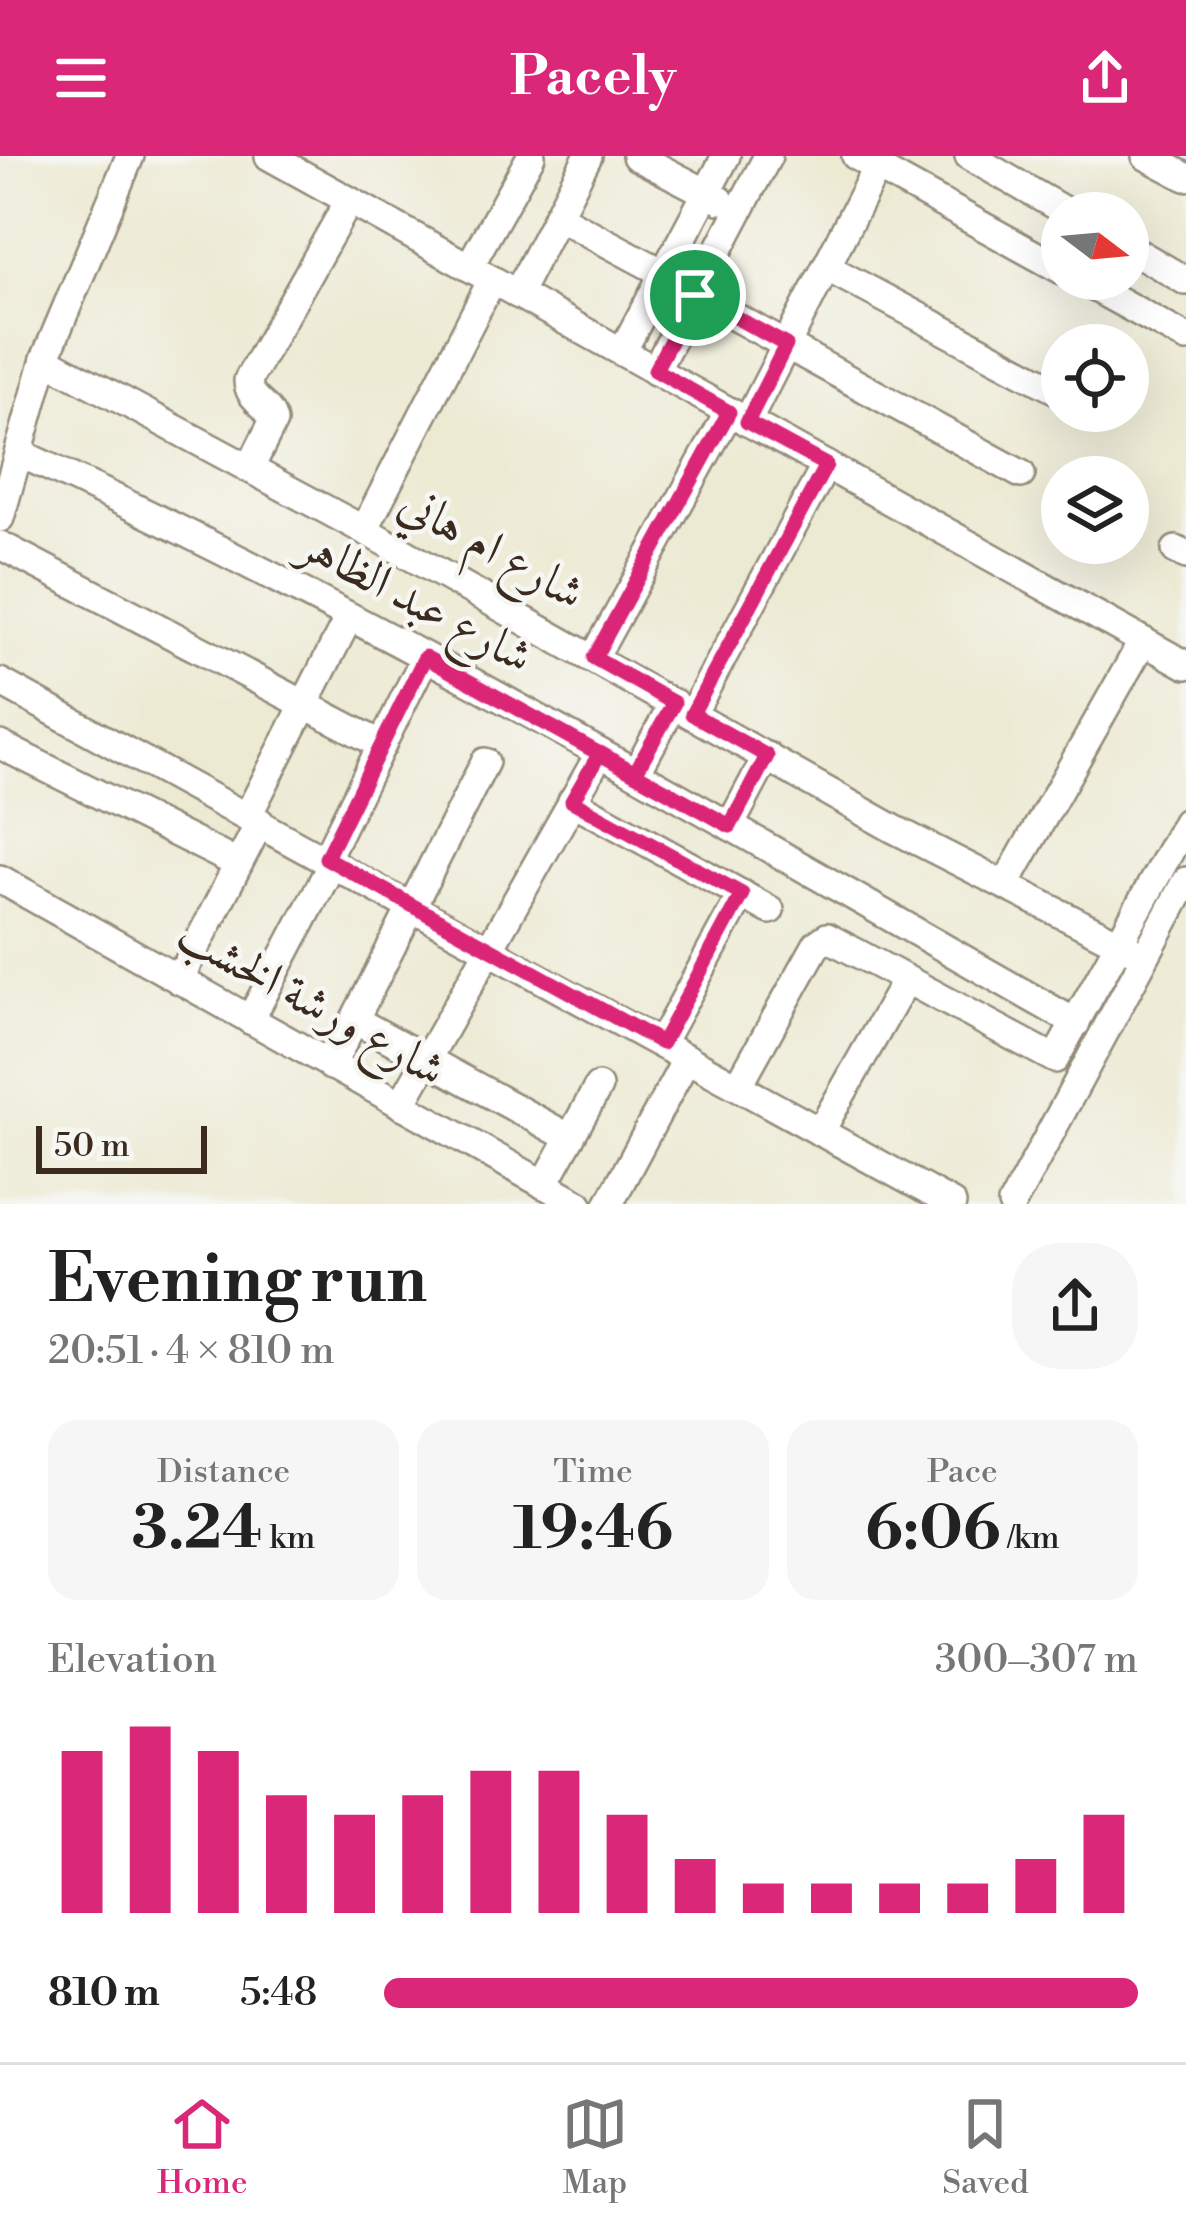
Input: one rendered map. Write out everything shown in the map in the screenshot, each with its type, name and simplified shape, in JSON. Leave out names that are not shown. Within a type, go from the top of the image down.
[{"type":"street","points":[[0,518],[45,359],[130,156]]},
{"type":"street","points":[[268,156],[1185,663]]},
{"type":"street","points":[[364,530],[493,280],[531,156]]},
{"type":"street","points":[[493,280],[557,216],[588,156]]},
{"type":"street","points":[[636,156],[739,210]]},
{"type":"street","points":[[622,352],[726,156]]},
{"type":"street","points":[[969,156],[1041,197]]},
{"type":"street","points":[[1146,156],[1186,177]]},
{"type":"street","points":[[655,370],[739,210],[760,159]]},
{"type":"street","points":[[594,658],[786,345],[826,267],[866,162],[1041,258]]},
{"type":"street","points":[[250,468],[273,422],[270,411],[250,394],[248,380],[350,201]]},
{"type":"street","points":[[557,216],[1021,474]]},
{"type":"street","points":[[1149,259],[1186,280]]},
{"type":"street","points":[[826,267],[1041,382]]},
{"type":"street","points":[[1116,300],[1186,338]]},
{"type":"street","name":"شارع ام هاني","points":[[45,359],[364,530],[1005,886],[1144,956]]},
{"type":"street","name":"شارع عبد الظاهر","points":[[19,453],[194,535],[425,657],[1076,1023]]},
{"type":"street","points":[[635,773],[683,708],[826,465]]},
{"type":"street","points":[[0,545],[382,745]]},
{"type":"street","points":[[179,980],[238,864],[305,703],[349,617]]},
{"type":"street","points":[[1005,886],[1143,641]]},
{"type":"street","points":[[250,1020],[425,657]]},
{"type":"street","points":[[0,682],[952,1204]]},
{"type":"street","points":[[0,745],[238,864]]},
{"type":"street","points":[[401,1105],[600,753]]},
{"type":"street","points":[[730,826],[767,756]]},
{"type":"street","points":[[332,1066],[485,763]]},
{"type":"street","points":[[572,801],[770,910]]},
{"type":"street","points":[[738,1086],[817,944],[831,938],[1049,1060],[1058,1057],[1186,822]]},
{"type":"street","name":"شارع ورشة الخشب","points":[[0,879],[579,1204]]},
{"type":"street","points":[[1012,1204],[1186,881]]},
{"type":"street","points":[[662,1043],[742,894]]},
{"type":"street","points":[[820,1132],[906,980]]},
{"type":"street","points":[[355,1020],[570,1138]]},
{"type":"street","points":[[609,1204],[687,1058]]},
{"type":"street","points":[[544,1185],[598,1087]]},
{"type":"route","points":[[695,295],[655,370],[729,412],[594,658],[674,703],[635,773],[600,753],[572,801],[742,894],[662,1043],[326,858],[425,657],[600,753],[635,773],[730,826],[767,756],[692,714],[826,465],[747,422],[786,345],[695,295]]}]
